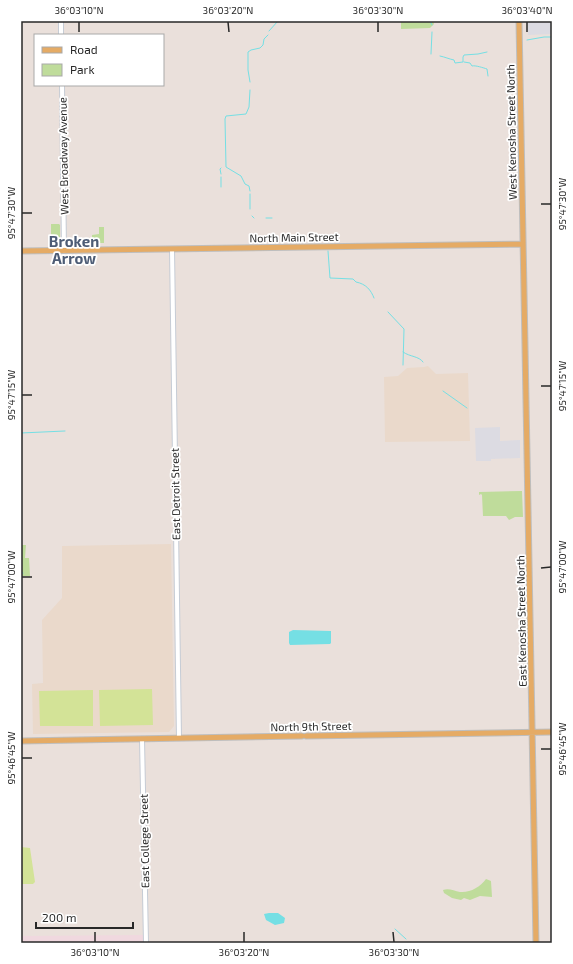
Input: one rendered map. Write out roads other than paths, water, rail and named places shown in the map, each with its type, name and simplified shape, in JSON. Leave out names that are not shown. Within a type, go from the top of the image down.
[{"type":"main road","name":"West Kenosha Street North","points":[[519,21],[523,244]]},
{"type":"main road","name":"North Main Street","points":[[21,251],[523,244]]},
{"type":"main road","name":"East Kenosha Street North","points":[[523,244],[536,943]]},
{"type":"main road","name":"North 9th Street","points":[[21,741],[552,732]]},
{"type":"street","points":[[60,21],[61,34]]},
{"type":"street","name":"West Broadway Avenue","points":[[62,86],[64,251]]},
{"type":"street","name":"East Detroit Street","points":[[172,249],[179,738]]},
{"type":"street","name":"East College Street","points":[[142,738],[146,943]]},
{"type":"water","points":[[293,630],[331,631],[331,643],[290,645],[289,632]]},
{"type":"water","points":[[278,913],[285,918],[284,923],[275,925],[266,920],[264,914]]},
{"type":"waterway","points":[[269,31],[278,21]]},
{"type":"waterway","points":[[430,21],[432,25]]},
{"type":"waterway","points":[[431,54],[432,32]]},
{"type":"waterway","points":[[250,82],[248,52],[260,48],[263,45],[264,39],[268,35]]},
{"type":"waterway","points":[[527,40],[552,37]]},
{"type":"waterway","points":[[440,56],[454,60],[455,63],[463,62],[464,55],[487,52]]},
{"type":"waterway","points":[[464,62],[470,63],[472,66],[487,69],[488,76]]},
{"type":"waterway","points":[[250,90],[249,107],[246,114],[226,116],[225,119],[226,167],[241,176],[245,184],[249,186],[250,191]]},
{"type":"waterway","points":[[221,168],[221,174]]},
{"type":"waterway","points":[[221,177],[221,187]]},
{"type":"waterway","points":[[250,194],[250,209]]},
{"type":"waterway","points":[[266,218],[272,218]]},
{"type":"waterway","points":[[328,251],[330,278],[353,279],[368,288],[374,298]]},
{"type":"waterway","points":[[388,312],[404,329],[403,365]]},
{"type":"waterway","points":[[403,352],[423,362]]},
{"type":"waterway","points":[[443,391],[467,408]]},
{"type":"waterway","points":[[21,433],[65,431]]},
{"type":"waterway","points":[[395,929],[406,939]]},
{"type":"district","name":"Broken Arrow","points":[[74,250]]}]
